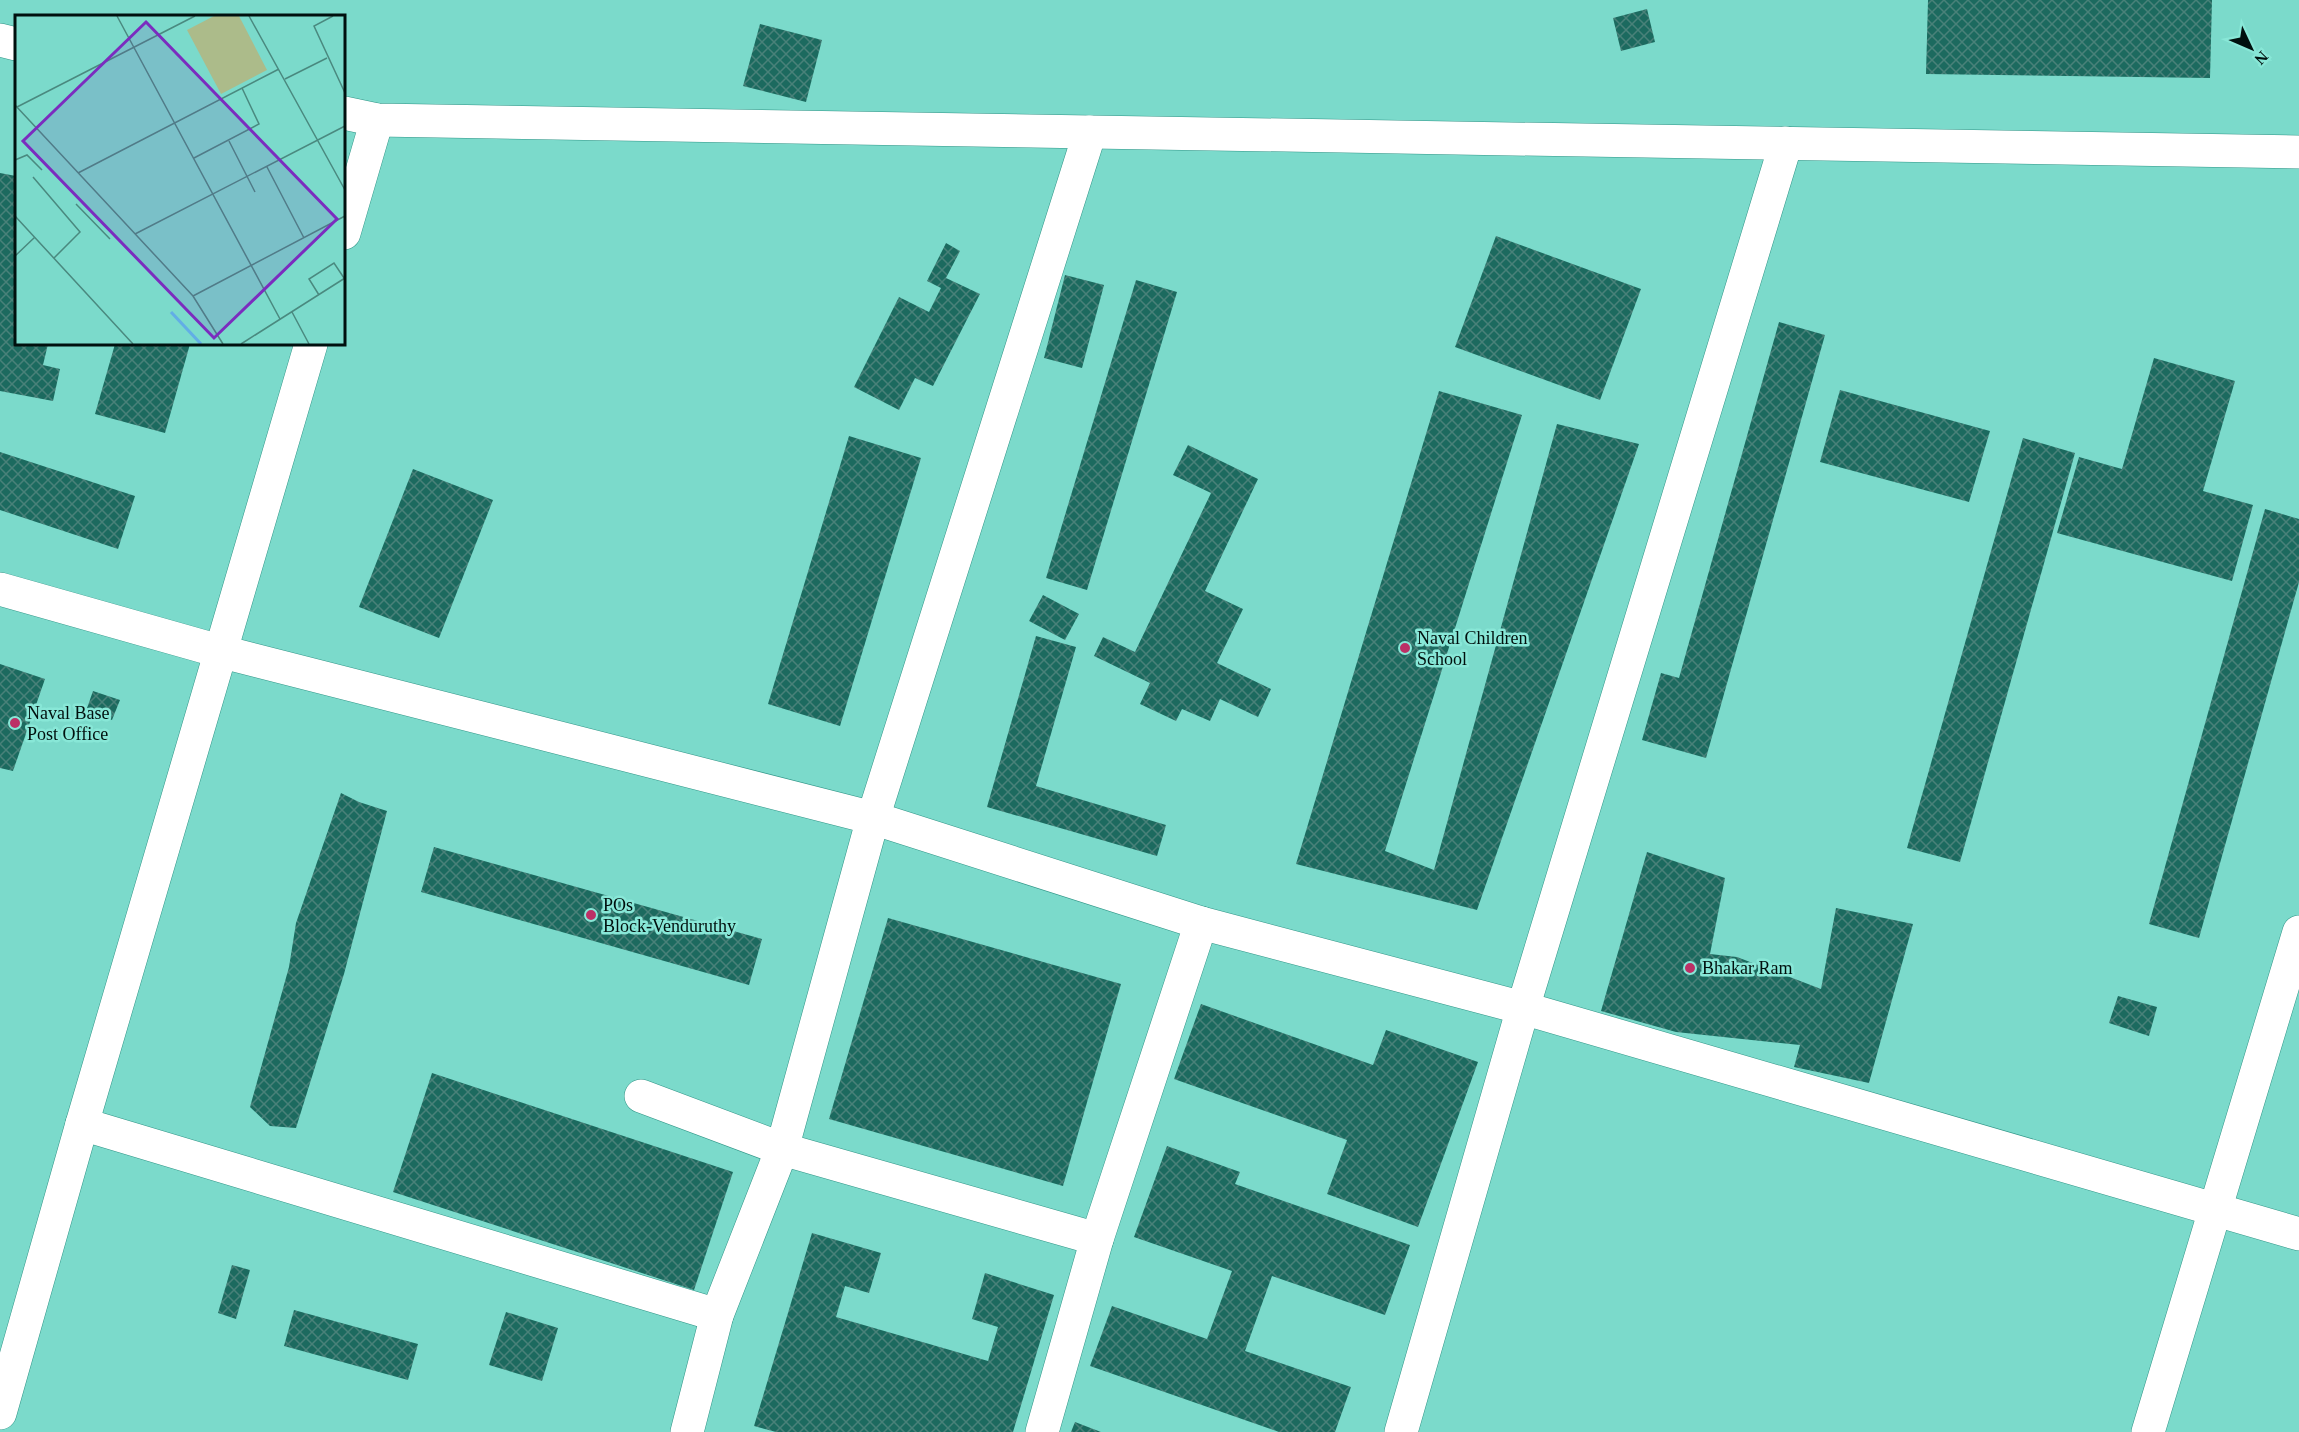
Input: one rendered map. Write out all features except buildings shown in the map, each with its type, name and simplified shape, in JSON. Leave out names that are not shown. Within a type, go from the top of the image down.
[{"type":"street","points":[[0,40],[15,44]]},
{"type":"street","points":[[345,113],[377,120],[2299,152]]},
{"type":"street","points":[[345,230],[377,120]]},
{"type":"street","points":[[687,1432],[717,1315],[782,1149],[873,818],[1090,132]]},
{"type":"street","points":[[1401,1432],[1523,1008],[1786,143]]},
{"type":"street","points":[[0,1413],[219,651],[310,345]]},
{"type":"street","points":[[0,589],[219,651],[873,818],[1201,923],[1523,1008],[2299,1234]]},
{"type":"street","points":[[1042,1432],[1097,1239],[1201,923]]},
{"type":"street","points":[[2148,1432],[2299,933]]},
{"type":"street","points":[[641,1096],[782,1149],[1097,1239]]},
{"type":"street","points":[[82,1124],[717,1315]]},
{"type":"place","name":"Naval Children School","points":[[1405,648]]},
{"type":"place","name":"Naval Base Post Office","points":[[15,723]]},
{"type":"place","name":"POs Block-Venduruthy","points":[[591,915]]},
{"type":"place","name":"Bhakar Ram","points":[[1690,968]]}]
